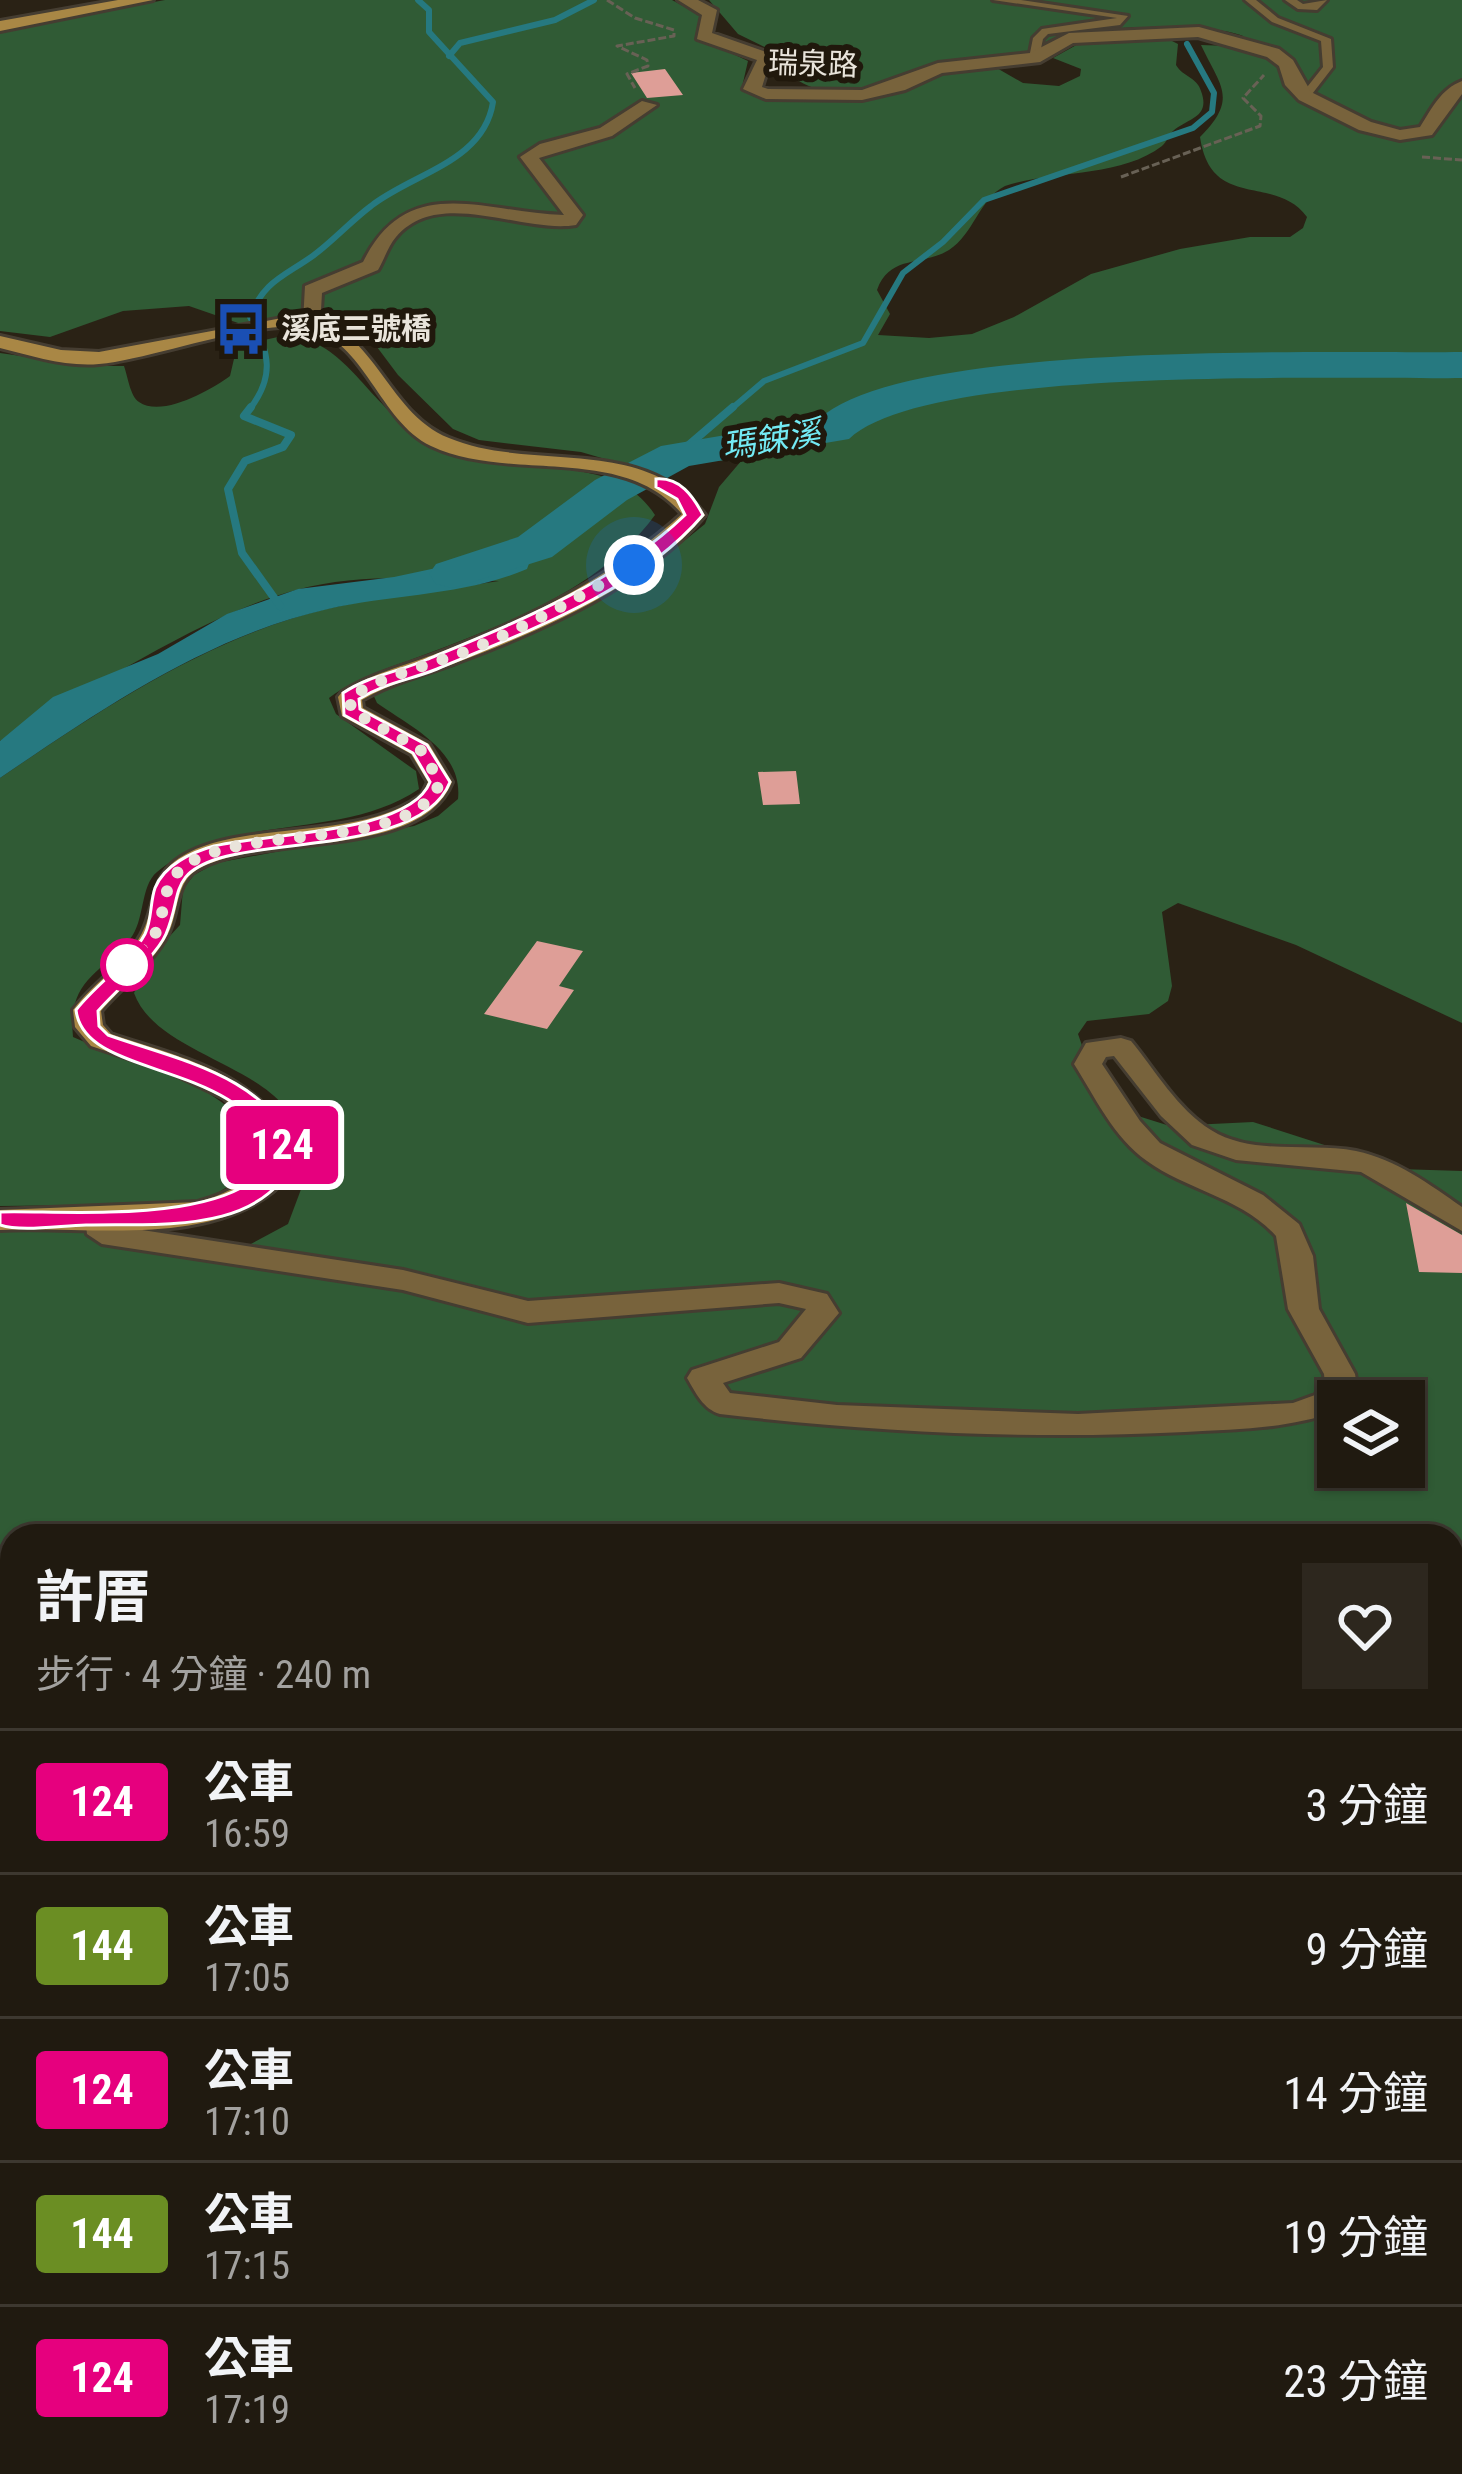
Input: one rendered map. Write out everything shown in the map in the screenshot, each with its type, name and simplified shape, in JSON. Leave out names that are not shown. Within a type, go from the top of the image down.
[{"type":"street","points":[[0,26],[145,0]]},
{"type":"street","name":"瑞泉路","points":[[686,0],[711,14],[703,35],[766,58],[752,88],[766,94],[862,95],[899,86],[938,68],[1034,58],[1069,38],[1199,32],[1273,53],[1287,64],[1294,86],[1305,96],[1365,126],[1400,135],[1426,131],[1450,94],[1462,86]]},
{"type":"street","points":[[313,322],[313,290],[371,266],[383,238],[429,209],[459,206],[569,220],[574,215],[530,157],[542,146],[576,142],[621,127],[648,105]]},
{"type":"street","points":[[0,343],[95,359],[251,328],[313,322],[355,350],[408,419],[439,442],[483,453],[580,464],[662,483],[684,496],[694,515],[658,550],[552,614],[423,668],[372,682],[350,697],[351,711],[420,749],[440,782],[433,799],[414,813],[349,830],[217,852],[186,865],[166,885],[155,935],[87,1010],[89,1027],[100,1040],[228,1086],[261,1113],[280,1138],[285,1155],[277,1176],[249,1198],[205,1214],[0,1220]]},
{"type":"street","points":[[100,1216],[102,1234],[403,1280],[528,1312],[779,1292],[816,1301],[824,1313],[790,1350],[703,1378],[720,1403],[837,1416],[1078,1426],[1296,1414],[1326,1402],[1341,1386],[1340,1361],[1310,1326],[1297,1292],[1302,1270],[1298,1250],[1278,1220],[1160,1157],[1140,1140],[1088,1064],[1096,1049],[1121,1047],[1201,1138],[1237,1150],[1323,1154],[1364,1163],[1397,1178],[1462,1221]]},
{"type":"lane","points":[[998,0],[1123,16],[1120,22],[1045,31],[1038,38],[1034,58]]},
{"type":"lane","points":[[1250,0],[1275,20],[1326,39],[1328,67],[1305,96]]},
{"type":"lane","points":[[1290,0],[1317,8],[1322,0]]},
{"type":"path","points":[[607,0],[635,18],[674,31],[674,36],[617,46],[647,59],[648,66],[627,74],[648,105]]},
{"type":"path","points":[[1121,177],[1260,126],[1261,116],[1243,98],[1266,72],[1263,64],[1232,40]]},
{"type":"green space","points":[[165,0],[672,0],[702,16],[695,36],[748,61],[742,87],[768,98],[867,98],[957,68],[995,67],[1023,83],[1059,86],[1080,76],[1081,69],[1053,58],[1080,43],[1168,39],[1178,44],[1176,65],[1199,86],[1203,107],[1162,146],[1126,164],[1005,186],[949,250],[898,266],[883,279],[877,290],[890,314],[878,335],[929,338],[972,334],[1014,317],[1091,274],[1180,249],[1250,237],[1290,237],[1303,228],[1307,217],[1294,204],[1230,184],[1206,160],[1200,137],[1219,112],[1222,92],[1201,45],[1229,46],[1243,36],[1182,27],[1084,32],[1016,57],[943,64],[883,86],[830,91],[799,81],[779,54],[738,34],[709,0],[1462,0],[1462,1023],[1296,945],[1178,903],[1162,912],[1172,986],[1168,1001],[1149,1014],[1087,1021],[1078,1034],[1091,1071],[1138,1116],[1170,1126],[1253,1122],[1399,1169],[1462,1171],[1462,1524],[0,1524],[0,1231],[146,1231],[204,1251],[236,1252],[288,1224],[309,1168],[284,1106],[248,1077],[160,1027],[134,993],[154,953],[180,925],[183,889],[194,875],[216,863],[414,826],[438,816],[458,799],[452,767],[432,742],[377,703],[372,692],[453,667],[522,637],[663,558],[705,524],[719,487],[742,460],[692,461],[660,475],[581,452],[479,440],[453,429],[398,375],[365,331],[330,313],[298,313],[241,324],[189,306],[123,311],[50,337],[0,331],[0,30]]},
{"type":"green space","points":[[287,335],[323,347],[388,410],[443,446],[492,463],[595,474],[638,495],[655,515],[609,562],[553,599],[491,629],[365,677],[329,698],[336,714],[416,771],[419,789],[355,816],[251,833],[186,853],[152,878],[135,932],[80,991],[73,1037],[212,1095],[253,1136],[265,1163],[208,1199],[171,1204],[0,1206],[0,778],[116,702],[239,638],[326,609],[499,581],[397,578],[296,590],[184,636],[0,741],[0,353],[124,366],[136,399],[160,407],[199,395],[230,376],[237,346]]},
{"type":"water","points":[[535,547],[527,569],[503,578],[328,609],[240,637],[156,678],[0,778],[0,741],[53,697],[158,654],[227,614],[298,589],[394,577]]},
{"type":"building","points":[[665,69],[683,95],[647,98],[631,73]]},
{"type":"building","points":[[796,771],[800,804],[763,805],[758,772]]},
{"type":"building","points":[[537,941],[583,951],[559,986],[574,990],[547,1029],[484,1014]]},
{"type":"building","points":[[1406,1203],[1462,1235],[1462,1273],[1419,1272]]},
{"type":"waterway","points":[[418,0],[429,10],[429,32],[450,55]]},
{"type":"waterway","points":[[450,55],[460,43],[555,20],[594,0]]},
{"type":"waterway","points":[[730,410],[764,381],[863,343],[903,273],[943,242],[984,200],[1193,128],[1212,112],[1214,93],[1187,44]]},
{"type":"waterway","points":[[251,407],[263,386],[267,364],[250,317],[261,295],[371,206],[462,153],[487,122],[493,102],[450,55]]},
{"type":"waterway","name":"瑪鋉溪","points":[[453,574],[535,547],[611,490],[677,455],[833,430],[847,417],[892,399],[1008,378],[1084,371],[1462,365]]},
{"type":"waterway","points":[[251,407],[244,416],[291,435],[283,447],[245,461],[228,489],[242,553],[280,606]]},
{"type":"waterway","points":[[677,455],[733,407]]},
{"type":"bus line","name":"124","points":[[0,1220],[42,1215],[205,1214],[249,1198],[277,1176],[285,1155],[280,1138],[261,1113],[228,1086],[100,1040],[89,1027],[87,1010],[155,935],[166,885],[186,865],[217,852],[349,830],[414,813],[433,799],[440,782],[420,749],[351,711],[350,697],[372,682],[423,668],[552,614],[658,550],[694,515],[684,496],[662,483]]},
{"type":"place","name":"溪底三號橋","points":[[241,329]]},
{"type":"route","points":[[127,965],[155,935],[166,885],[186,865],[217,852],[349,830],[414,813],[433,799],[440,782],[420,749],[351,711],[350,697],[372,682],[423,668],[552,614],[634,565]]}]
